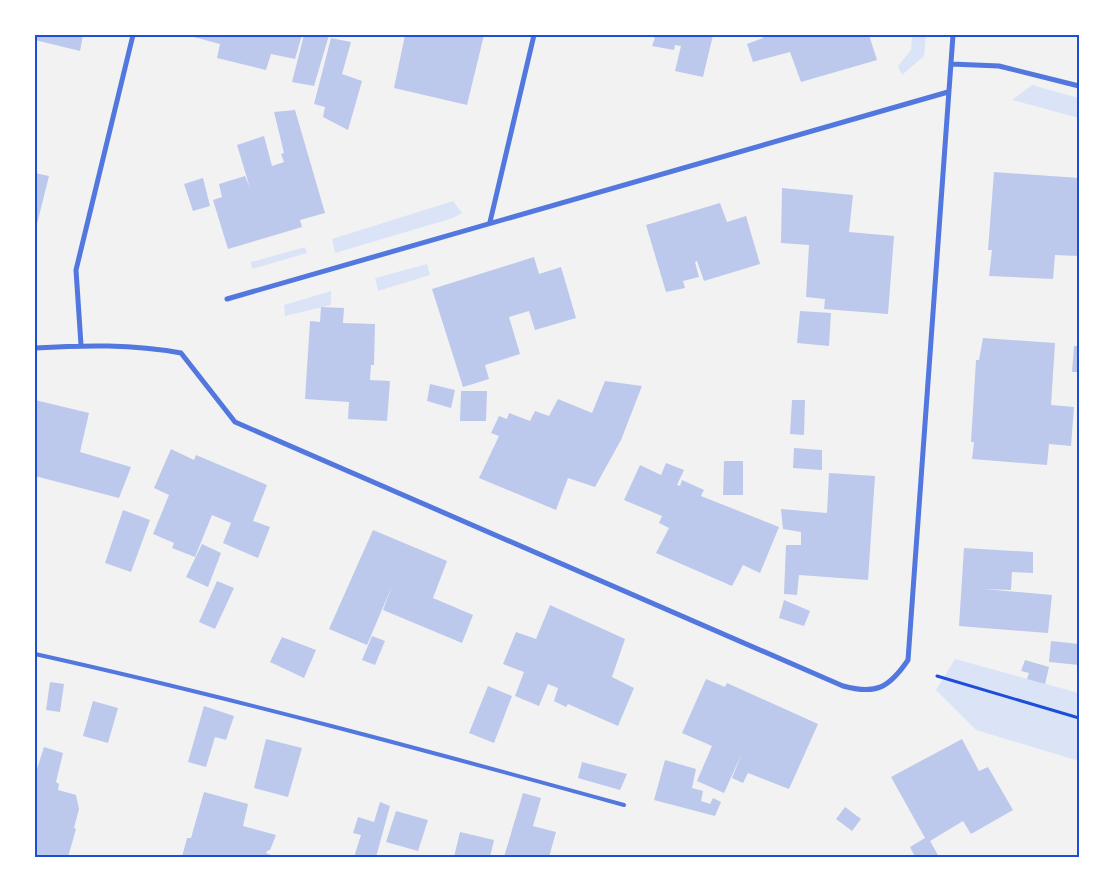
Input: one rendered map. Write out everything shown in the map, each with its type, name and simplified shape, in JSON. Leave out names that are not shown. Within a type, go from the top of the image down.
[{"type":"street","points":[[81,345],[76,270],[133,35]]},
{"type":"street","points":[[490,222],[534,35]]},
{"type":"street","points":[[35,348],[81,345],[161,349],[181,353],[235,422],[843,686],[862,691],[884,686],[900,671],[908,660],[953,35]]},
{"type":"street","points":[[951,64],[999,66],[1079,86]]},
{"type":"street","points":[[227,299],[948,92]]},
{"type":"lane","points":[[35,654],[164,682],[403,744],[624,805]]},
{"type":"path","points":[[937,676],[1079,718]]},
{"type":"shaded area","points":[[912,35],[926,35],[924,56],[902,75],[898,66],[911,50]]},
{"type":"shaded area","points":[[1032,85],[1079,98],[1079,118],[1012,100]]},
{"type":"shaded area","points":[[453,201],[462,213],[453,218],[335,253],[332,239]]},
{"type":"shaded area","points":[[305,247],[307,253],[252,269],[251,262]]},
{"type":"shaded area","points":[[427,264],[430,275],[378,291],[375,278]]},
{"type":"shaded area","points":[[331,291],[331,305],[285,316],[284,305]]},
{"type":"shaded area","points":[[955,659],[1079,693],[1079,761],[976,730],[936,690]]},
{"type":"building","points":[[35,35],[83,35],[80,51],[35,40]]},
{"type":"building","points":[[186,35],[302,35],[295,59],[271,54],[266,70],[217,58],[220,44]]},
{"type":"building","points":[[304,35],[329,35],[314,86],[292,82]]},
{"type":"building","points":[[405,35],[484,35],[467,105],[394,88]]},
{"type":"building","points":[[647,35],[713,35],[703,77],[675,71],[681,46],[675,45],[674,50],[652,46],[655,38]]},
{"type":"building","points":[[762,35],[869,35],[877,60],[801,82],[790,52],[753,62],[747,44],[763,38]]},
{"type":"building","points":[[331,38],[351,42],[342,74],[362,81],[348,130],[323,117],[325,107],[314,104]]},
{"type":"building","points":[[295,110],[325,213],[300,220],[302,227],[228,249],[213,200],[222,197],[219,184],[245,176],[250,188],[237,145],[264,136],[272,166],[284,162],[281,154],[284,153],[274,112]]},
{"type":"building","points":[[994,172],[1079,178],[1079,256],[1055,255],[1053,279],[989,276],[992,250],[988,250]]},
{"type":"building","points":[[35,173],[49,176],[36,228],[35,228]]},
{"type":"building","points":[[203,178],[210,206],[193,211],[184,184]]},
{"type":"building","points":[[782,188],[853,195],[849,232],[894,236],[888,314],[824,309],[825,299],[806,297],[809,245],[781,243]]},
{"type":"building","points":[[720,203],[727,222],[746,216],[760,264],[704,281],[697,261],[695,262],[699,277],[683,281],[685,288],[666,292],[646,225]]},
{"type":"building","points":[[534,257],[539,274],[561,267],[576,318],[535,330],[529,311],[509,317],[520,354],[485,365],[489,379],[463,387],[432,289]]},
{"type":"building","points":[[321,307],[344,308],[343,323],[375,324],[374,365],[371,365],[370,380],[390,381],[387,421],[348,419],[349,402],[305,399],[310,321],[320,322]]},
{"type":"building","points":[[800,311],[831,313],[829,346],[797,343]]},
{"type":"building","points":[[983,338],[1055,343],[1051,405],[1074,407],[1071,446],[1049,444],[1047,465],[972,459],[974,442],[971,442],[976,360],[979,360]]},
{"type":"building","points":[[1074,346],[1079,346],[1079,372],[1072,372]]},
{"type":"building","points":[[605,381],[642,386],[621,440],[595,487],[568,478],[556,510],[479,478],[499,436],[491,433],[499,416],[507,419],[509,413],[530,421],[535,411],[549,416],[558,399],[592,413]]},
{"type":"building","points":[[430,384],[455,390],[451,408],[427,401]]},
{"type":"building","points":[[461,391],[487,391],[486,421],[460,421]]},
{"type":"building","points":[[35,400],[89,413],[80,452],[131,467],[119,498],[35,476]]},
{"type":"building","points":[[792,400],[805,400],[804,435],[790,434]]},
{"type":"building","points":[[794,448],[822,450],[822,470],[793,468]]},
{"type":"building","points":[[171,449],[194,460],[196,455],[267,485],[253,521],[270,527],[258,558],[223,543],[231,523],[212,515],[195,557],[172,548],[174,543],[153,534],[169,495],[154,488]]},
{"type":"building","points":[[724,461],[743,461],[743,495],[723,495]]},
{"type":"building","points":[[666,463],[684,470],[677,485],[680,486],[682,480],[704,490],[701,496],[779,527],[760,573],[743,565],[732,586],[656,553],[669,528],[659,523],[662,516],[624,500],[640,465],[661,475]]},
{"type":"building","points":[[829,473],[875,476],[868,580],[799,575],[797,595],[784,594],[786,545],[801,545],[801,532],[783,529],[781,509],[827,513]]},
{"type":"building","points":[[123,510],[150,520],[131,572],[105,563]]},
{"type":"building","points":[[373,530],[447,561],[433,598],[473,615],[462,643],[383,610],[392,586],[367,645],[329,629]]},
{"type":"building","points":[[202,544],[221,553],[208,587],[186,577]]},
{"type":"building","points":[[964,548],[1033,552],[1033,573],[1012,572],[1011,590],[983,589],[1052,595],[1048,633],[959,626]]},
{"type":"building","points":[[217,581],[234,588],[215,629],[199,622]]},
{"type":"building","points":[[784,600],[810,611],[804,626],[779,618]]},
{"type":"building","points":[[550,605],[625,639],[612,677],[634,688],[618,726],[568,704],[566,707],[554,701],[558,688],[548,684],[539,706],[515,696],[524,672],[503,664],[516,632],[536,639]]},
{"type":"building","points":[[372,636],[385,641],[375,665],[362,660]]},
{"type":"building","points":[[282,637],[316,650],[304,678],[270,662]]},
{"type":"building","points":[[1051,641],[1079,644],[1079,665],[1049,662]]},
{"type":"building","points":[[1025,660],[1049,667],[1045,684],[1027,679],[1029,673],[1021,671]]},
{"type":"building","points":[[706,679],[725,687],[727,683],[818,724],[789,789],[748,773],[743,783],[732,778],[742,753],[724,793],[697,781],[712,746],[682,733]]},
{"type":"building","points":[[50,682],[64,684],[60,712],[46,710]]},
{"type":"building","points":[[488,686],[512,696],[494,743],[469,733]]},
{"type":"building","points":[[93,701],[118,708],[108,743],[83,736]]},
{"type":"building","points":[[204,706],[234,716],[226,740],[215,737],[206,767],[188,762]]},
{"type":"building","points":[[266,739],[302,748],[288,797],[254,788]]},
{"type":"building","points":[[962,739],[979,771],[988,767],[1013,810],[971,834],[963,821],[930,841],[939,857],[915,857],[910,847],[925,838],[891,777]]},
{"type":"building","points":[[44,747],[63,753],[56,782],[59,784],[58,790],[76,795],[79,809],[74,828],[76,829],[68,857],[35,857],[35,775]]},
{"type":"building","points":[[665,760],[696,769],[692,788],[703,791],[701,801],[710,804],[713,798],[721,802],[715,816],[654,800]]},
{"type":"building","points":[[582,762],[627,774],[620,790],[578,778]]},
{"type":"building","points":[[204,792],[248,804],[243,826],[276,835],[270,850],[266,853],[276,857],[182,857],[187,838],[191,838]]},
{"type":"building","points":[[523,793],[541,798],[533,826],[556,832],[549,857],[504,857]]},
{"type":"building","points":[[380,802],[390,806],[376,857],[354,857],[361,835],[353,833],[358,817],[374,822]]},
{"type":"building","points":[[845,807],[861,819],[852,831],[836,819]]},
{"type":"building","points":[[396,811],[428,820],[418,851],[386,842]]},
{"type":"building","points":[[460,832],[494,840],[490,857],[454,857]]}]
